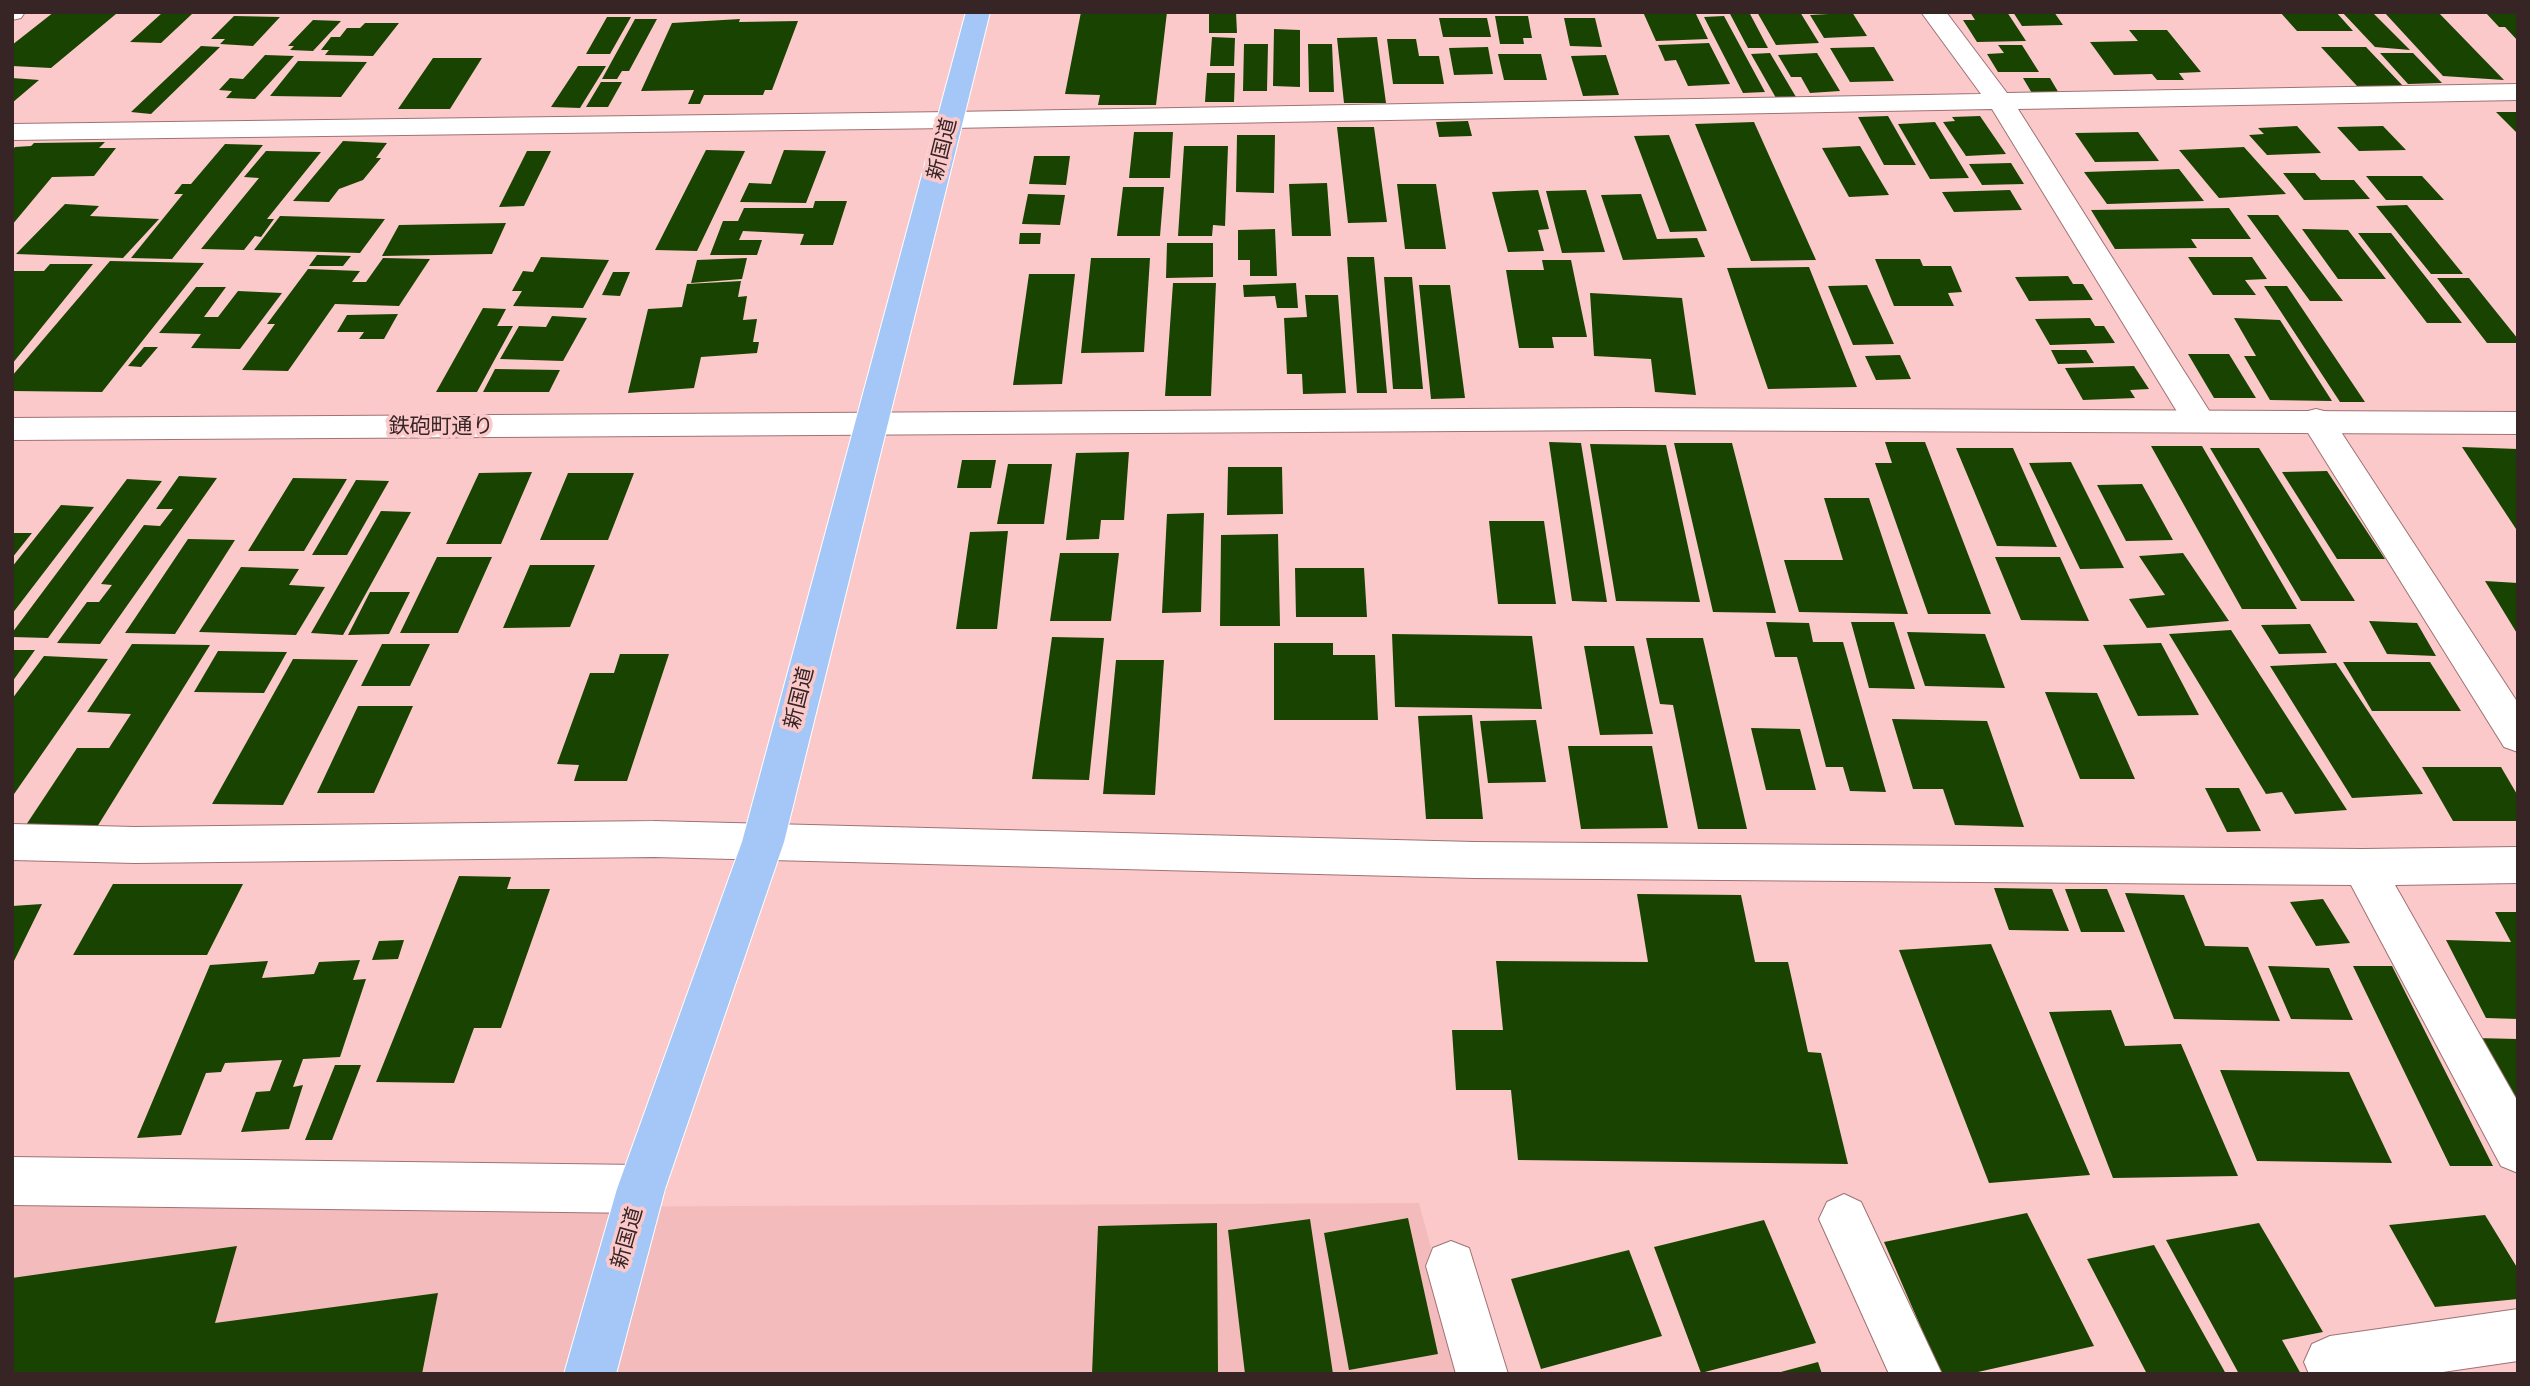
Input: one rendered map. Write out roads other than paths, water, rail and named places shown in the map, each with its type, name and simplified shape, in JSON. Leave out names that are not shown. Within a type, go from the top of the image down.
[{"type":"main road","name":"新国道","points":[[590,1374],[641,1189],[763,842],[978,12]]},
{"type":"street","points":[[1933,12],[2001,103],[2199,420]]},
{"type":"street","points":[[12,132],[951,120],[2518,92]]},
{"type":"street","name":"鉄砲町通り","points":[[12,429],[871,426],[1611,419],[2316,420],[2518,423]]},
{"type":"street","points":[[2316,420],[2518,736]]},
{"type":"street","points":[[12,842],[148,845],[654,839],[1474,860],[2363,867],[2518,865]]},
{"type":"street","points":[[2363,867],[2518,1149]]},
{"type":"street","points":[[12,1181],[641,1189]]},
{"type":"street","points":[[1844,1220],[1916,1374]]},
{"type":"street","points":[[1451,1266],[1482,1374]]},
{"type":"street","points":[[2336,1374],[2330,1362],[2518,1335]]}]
